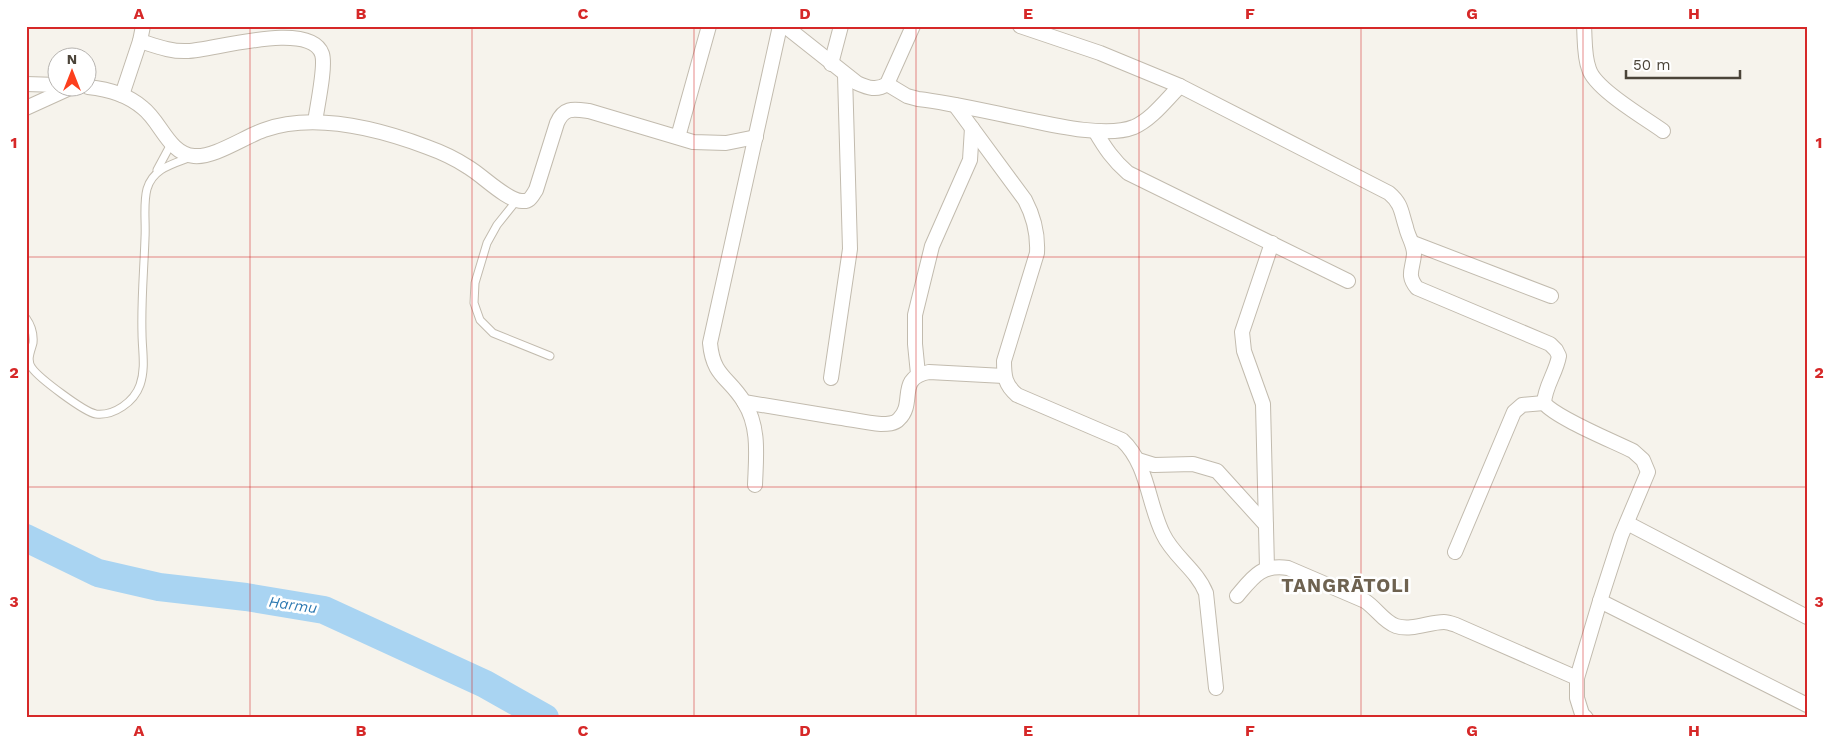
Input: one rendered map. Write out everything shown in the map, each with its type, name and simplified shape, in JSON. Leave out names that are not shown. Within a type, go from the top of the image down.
[{"type":"street","points":[[122,95],[143,26]]},
{"type":"street","points":[[678,137],[709,26]]},
{"type":"street","points":[[755,485],[756,441],[753,422],[744,402],[720,374],[711,358],[710,343],[780,26]]},
{"type":"street","points":[[784,26],[857,84],[880,89],[887,84],[913,26]]},
{"type":"street","points":[[831,64],[841,26]]},
{"type":"street","points":[[1020,26],[1100,53],[1180,86],[1389,192],[1401,208],[1406,229],[1413,243],[1414,254],[1411,274],[1412,282],[1417,288],[1550,344],[1556,350],[1559,356],[1558,361],[1545,392],[1544,403],[1548,409],[1633,451],[1643,460],[1648,472],[1627,523],[1600,601],[1577,678],[1576,698],[1582,714],[1586,718]]},
{"type":"street","points":[[1584,26],[1586,59],[1589,71],[1598,84],[1664,131]]},
{"type":"street","points":[[140,41],[173,51],[190,52],[266,39],[290,38],[306,41],[316,46],[322,53],[323,64],[315,122]]},
{"type":"street","points":[[831,378],[850,249],[845,75]]},
{"type":"street","points":[[26,84],[48,85]]},
{"type":"street","points":[[887,84],[907,96],[1056,126],[1095,131],[1118,131],[1132,128],[1142,122],[1180,86]]},
{"type":"street","points":[[98,88],[122,95],[143,108],[157,122],[171,144],[182,153],[194,156],[207,155],[266,129],[288,124],[315,122],[394,134],[431,148],[468,167],[516,200],[524,202],[531,199],[536,190],[561,115],[574,109],[589,111],[693,142],[726,143],[756,137]]},
{"type":"street","points":[[26,108],[48,98]]},
{"type":"street","points":[[955,105],[1025,200],[1032,214],[1038,240],[1037,254],[1004,361],[1004,376],[1009,388],[1017,395],[1122,440],[1131,449],[1138,460],[1162,534],[1171,548],[1202,583],[1206,593],[1216,688]]},
{"type":"street","points":[[918,374],[915,315],[932,246],[970,160],[972,128]]},
{"type":"street","points":[[1095,131],[1107,152],[1128,173],[1348,281]]},
{"type":"street","points":[[1267,568],[1263,404],[1244,351],[1242,332],[1272,243]]},
{"type":"street","points":[[1413,243],[1552,296]]},
{"type":"street","points":[[744,402],[881,424],[892,423],[899,419],[905,409],[909,386],[912,379],[918,374],[929,372],[1004,376]]},
{"type":"street","points":[[1455,552],[1514,412],[1522,405],[1544,403]]},
{"type":"street","points":[[1138,460],[1154,465],[1193,464],[1217,471],[1266,525]]},
{"type":"street","points":[[1627,523],[1807,617]]},
{"type":"street","points":[[1237,596],[1255,575],[1267,568],[1276,566],[1288,568],[1365,601],[1375,608],[1387,621],[1396,626],[1407,627],[1444,622],[1456,625],[1577,678]]},
{"type":"street","points":[[1600,601],[1807,705]]},
{"type":"lane","points":[[26,318],[33,332],[33,342],[30,351],[31,367],[80,407],[94,414],[105,415],[116,412],[132,398],[140,388],[143,376],[141,308],[145,200],[154,174],[171,144]]},
{"type":"lane","points":[[154,174],[163,168],[194,156]]},
{"type":"lane","points":[[516,200],[497,225],[487,243],[475,283],[474,303],[480,320],[493,333],[550,356]]},
{"type":"waterway","name":"Harmu","points":[[26,538],[98,573],[159,587],[246,597],[324,610],[485,684],[545,718]]},
{"type":"district","name":"TANGRĀTOLI","points":[[1346,585]]}]
